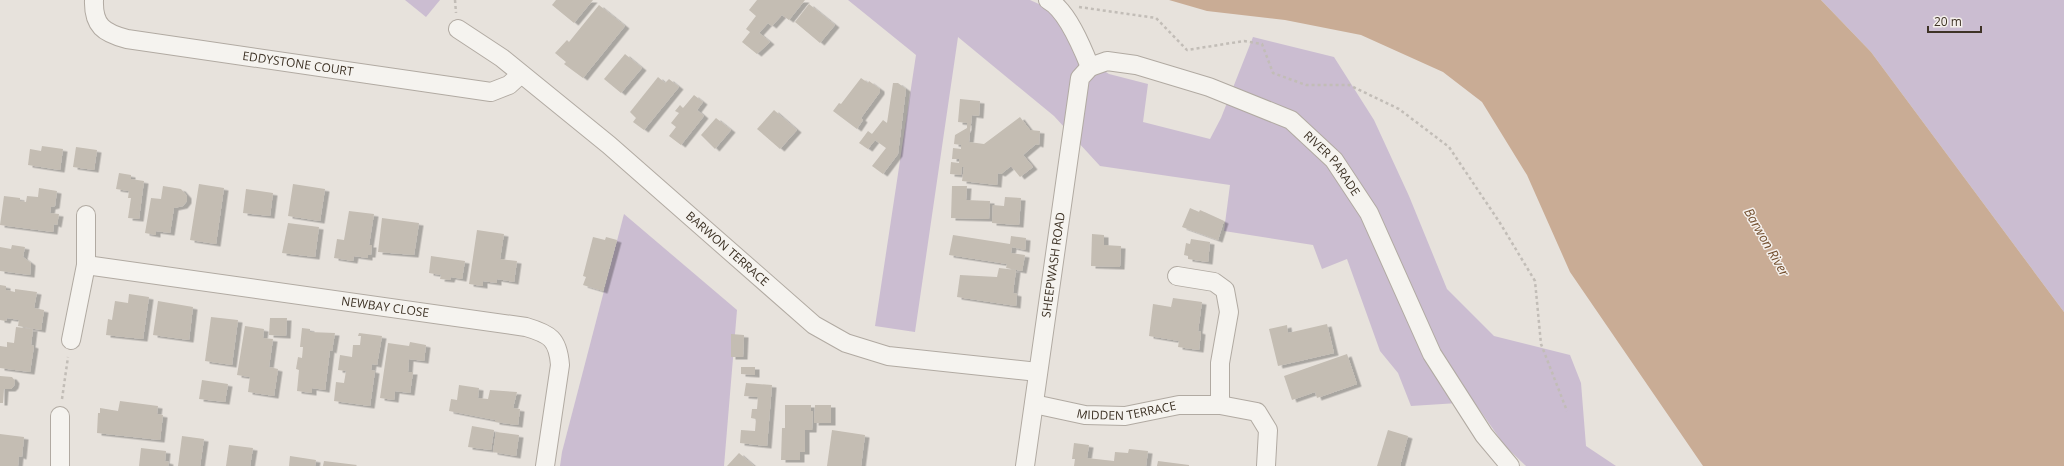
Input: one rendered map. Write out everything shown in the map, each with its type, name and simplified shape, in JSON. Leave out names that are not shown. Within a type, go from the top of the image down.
[{"type":"street","name":"EDDYSTONE COURT","points":[[94,0],[94,14],[100,26],[111,35],[127,39],[490,92],[509,85],[521,74]]},
{"type":"street","points":[[1051,2],[1078,36],[1090,66]]},
{"type":"street","name":"BARWON TERRACE","points":[[458,29],[502,58],[609,145],[689,217],[814,325],[846,343],[888,356],[1038,372]]},
{"type":"street","name":"RIVER PARADE","points":[[1090,66],[1107,61],[1136,65],[1209,87],[1290,120],[1334,160],[1369,213],[1432,354],[1484,435],[1510,466]]},
{"type":"street","name":"SHEEPWASH ROAD","points":[[1025,466],[1080,78],[1090,66]]},
{"type":"street","points":[[71,340],[86,265],[86,215]]},
{"type":"street","name":"NEWBAY CLOSE","points":[[86,265],[526,327],[542,332],[555,341],[559,352],[560,365],[546,466]]},
{"type":"street","points":[[1177,276],[1214,282],[1225,290],[1230,312],[1220,363],[1220,405]]},
{"type":"street","name":"MIDDEN TERRACE","points":[[1034,404],[1085,415],[1125,416],[1179,405],[1220,405],[1257,412],[1268,430],[1266,466]]},
{"type":"street","points":[[60,416],[60,466]]},
{"type":"path","points":[[1051,2],[1156,18],[1187,50],[1244,41],[1262,44],[1273,73],[1306,85],[1349,85],[1399,109],[1449,147],[1500,223],[1535,281],[1541,344],[1567,410]]},
{"type":"path","points":[[60,416],[64,374],[71,340]]},
{"type":"shaded area","points":[[405,0],[440,0],[426,17]]},
{"type":"shaded area","points":[[848,0],[1030,0],[1052,10],[1075,52],[1109,74],[1148,84],[1143,122],[1210,139],[1221,118],[1253,37],[1334,57],[1374,120],[1409,196],[1447,289],[1494,336],[1570,355],[1581,383],[1586,446],[1616,466],[1526,466],[1505,446],[1474,402],[1411,406],[1398,373],[1380,351],[1347,259],[1322,269],[1313,245],[1224,231],[1230,185],[1100,166],[1054,116],[958,37],[915,332],[875,326],[916,55]]},
{"type":"shaded area","points":[[1821,0],[2064,0],[2064,312],[1871,52]]},
{"type":"shaded area","points":[[624,214],[737,310],[724,466],[560,466],[562,452]]},
{"type":"water","name":"Barwon River","points":[[1169,0],[1821,0],[1871,52],[2064,312],[2064,466],[1703,466],[1570,272],[1527,175],[1482,102],[1443,72],[1361,35],[1285,20],[1207,11]]},
{"type":"building","points":[[556,0],[593,0],[574,23],[552,5]]},
{"type":"building","points":[[757,0],[805,0],[789,20],[782,15],[772,26],[768,23],[759,33],[770,42],[757,54],[742,42],[750,32],[746,29],[756,16],[749,10]]},
{"type":"building","points":[[809,4],[835,25],[820,43],[795,22]]},
{"type":"building","points":[[599,5],[625,26],[583,78],[564,64],[566,62],[555,53],[567,40],[569,42]]},
{"type":"building","points":[[625,54],[642,68],[621,93],[604,79]]},
{"type":"building","points":[[658,77],[665,83],[669,79],[679,87],[644,130],[633,122],[636,118],[630,112]]},
{"type":"building","points":[[861,78],[868,83],[869,81],[880,89],[880,92],[861,118],[863,120],[857,129],[833,111],[839,103],[841,104]]},
{"type":"building","points":[[893,83],[898,83],[906,89],[898,154],[883,174],[872,166],[886,148],[875,140],[868,149],[859,143],[868,131],[872,134],[883,120],[887,123]]},
{"type":"building","points":[[694,95],[703,102],[697,110],[704,116],[681,145],[669,136],[676,127],[671,123],[679,113],[675,111],[680,105],[683,108]]},
{"type":"building","points":[[960,99],[980,101],[979,116],[972,115],[969,142],[984,144],[1020,117],[1030,130],[1040,131],[1039,145],[1036,144],[1023,155],[1033,167],[1020,177],[1011,166],[1001,174],[998,173],[997,185],[962,181],[964,167],[962,167],[961,175],[950,174],[951,162],[959,163],[959,159],[952,159],[953,148],[961,149],[961,145],[954,144],[955,135],[967,128],[967,123],[958,122]]},
{"type":"building","points":[[774,110],[797,130],[780,149],[757,129]]},
{"type":"building","points":[[716,118],[731,130],[715,149],[701,135]]},
{"type":"building","points":[[42,146],[63,149],[60,170],[28,165],[30,149],[41,151]]},
{"type":"building","points":[[76,147],[97,150],[94,170],[73,167]]},
{"type":"building","points":[[119,173],[131,175],[131,179],[144,181],[139,219],[128,218],[131,198],[128,198],[129,191],[116,189]]},
{"type":"building","points":[[199,184],[224,188],[216,244],[190,240]]},
{"type":"building","points":[[293,184],[325,189],[320,221],[288,216]]},
{"type":"building","points":[[163,186],[181,189],[187,196],[187,201],[183,206],[174,208],[170,233],[156,231],[156,235],[145,233],[151,198],[161,199]]},
{"type":"building","points":[[952,186],[967,186],[966,200],[990,201],[989,219],[951,218]]},
{"type":"building","points":[[39,188],[57,191],[55,206],[51,207],[50,213],[59,214],[57,225],[54,224],[53,232],[0,225],[4,196],[20,198],[20,201],[26,202],[27,196],[38,197]]},
{"type":"building","points":[[246,189],[273,193],[270,216],[243,213]]},
{"type":"building","points":[[1005,197],[1021,198],[1019,225],[992,223],[993,205],[1004,206]]},
{"type":"building","points":[[1190,208],[1199,212],[1200,210],[1224,221],[1218,240],[1182,227]]},
{"type":"building","points":[[349,211],[374,214],[369,245],[372,245],[371,255],[368,255],[368,258],[354,256],[353,261],[334,258],[337,239],[344,240]]},
{"type":"building","points":[[382,218],[419,223],[414,255],[378,252]]},
{"type":"building","points":[[288,223],[319,227],[315,257],[282,253]]},
{"type":"building","points":[[477,230],[504,234],[500,259],[517,261],[514,282],[497,279],[497,283],[483,281],[483,286],[469,284]]},
{"type":"building","points":[[1092,234],[1104,235],[1104,245],[1121,246],[1120,267],[1091,266]]},
{"type":"building","points":[[953,235],[1010,244],[1011,236],[1026,238],[1025,250],[1012,247],[1011,253],[1025,255],[1022,271],[1006,268],[1007,264],[949,255]]},
{"type":"building","points":[[593,237],[605,240],[606,237],[617,240],[603,291],[583,285],[586,277],[583,276]]},
{"type":"building","points":[[1191,239],[1210,242],[1208,262],[1188,259],[1188,256],[1184,255],[1186,243],[1190,244]]},
{"type":"building","points":[[12,245],[25,247],[23,257],[31,263],[30,275],[0,271],[0,247],[11,249]]},
{"type":"building","points":[[431,256],[465,261],[462,279],[451,277],[450,280],[440,279],[441,275],[429,273]]},
{"type":"building","points":[[999,268],[1016,270],[1013,293],[1017,294],[1016,306],[957,297],[960,275],[997,277]]},
{"type":"building","points":[[0,285],[6,286],[6,290],[15,292],[15,289],[37,292],[34,308],[44,310],[41,330],[18,326],[19,320],[7,318],[6,321],[0,320]]},
{"type":"building","points":[[129,294],[149,297],[143,339],[106,335],[108,319],[112,320],[115,301],[128,303]]},
{"type":"building","points":[[1173,298],[1202,302],[1198,331],[1201,332],[1199,350],[1178,347],[1179,341],[1149,336],[1153,304],[1171,307]]},
{"type":"building","points":[[158,301],[193,307],[189,340],[153,335]]},
{"type":"building","points":[[211,317],[238,320],[232,365],[205,361]]},
{"type":"building","points":[[270,318],[287,318],[286,336],[269,335]]},
{"type":"building","points":[[1327,324],[1334,353],[1278,366],[1269,329],[1287,325],[1288,333]]},
{"type":"building","points":[[245,326],[264,329],[263,338],[273,339],[269,367],[278,369],[274,396],[248,392],[250,377],[237,375]]},
{"type":"building","points":[[16,327],[33,329],[31,345],[34,346],[30,372],[0,368],[0,346],[7,347],[7,342],[14,343]]},
{"type":"building","points":[[302,328],[310,329],[310,332],[335,333],[332,351],[330,350],[325,390],[312,388],[312,393],[297,391],[299,370],[296,369],[298,357],[302,358],[303,347],[300,347]]},
{"type":"building","points":[[359,333],[382,336],[377,365],[372,364],[371,370],[375,371],[370,406],[334,401],[336,382],[344,383],[346,371],[338,370],[340,355],[352,357],[353,345],[360,345],[361,336],[358,336]]},
{"type":"building","points":[[731,334],[744,335],[743,357],[731,357]]},
{"type":"building","points":[[410,342],[426,345],[424,361],[409,359],[408,372],[413,372],[410,393],[395,391],[394,400],[380,398],[388,343],[409,346]]},
{"type":"building","points":[[1347,354],[1357,384],[1317,398],[1315,392],[1292,400],[1284,376]]},
{"type":"building","points":[[741,367],[755,367],[755,375],[741,374]]},
{"type":"building","points":[[0,376],[12,377],[15,381],[14,386],[11,389],[4,389],[3,403],[0,403]]},
{"type":"building","points":[[202,380],[228,384],[225,402],[199,399]]},
{"type":"building","points":[[746,383],[772,385],[767,446],[740,443],[741,430],[755,431],[756,419],[751,418],[752,409],[757,409],[758,397],[744,396]]},
{"type":"building","points":[[459,385],[479,388],[478,398],[488,399],[490,390],[517,392],[513,408],[520,409],[518,425],[495,422],[495,420],[449,411],[451,399],[457,400]]},
{"type":"building","points":[[120,401],[158,406],[157,414],[163,415],[160,440],[97,433],[98,413],[100,413],[100,408],[118,411]]},
{"type":"building","points":[[785,405],[811,405],[811,411],[813,411],[812,430],[805,430],[805,452],[800,452],[800,460],[781,460],[782,428],[785,428]]},
{"type":"building","points":[[815,405],[831,405],[831,423],[814,423]]},
{"type":"building","points":[[472,426],[494,430],[491,450],[468,447]]},
{"type":"building","points":[[832,430],[865,435],[861,466],[827,466]]},
{"type":"building","points":[[1388,430],[1408,436],[1400,466],[1377,466]]},
{"type":"building","points":[[496,432],[519,435],[516,456],[493,452]]},
{"type":"building","points":[[0,434],[24,437],[22,457],[19,456],[18,466],[0,466]]},
{"type":"building","points":[[182,436],[204,439],[200,466],[178,466]]},
{"type":"building","points":[[1074,443],[1089,445],[1087,458],[1114,461],[1115,452],[1128,453],[1129,449],[1148,451],[1146,466],[1074,466],[1075,459],[1072,459]]},
{"type":"building","points":[[229,445],[253,448],[250,466],[226,466]]},
{"type":"building","points":[[141,448],[166,451],[165,461],[169,462],[168,466],[139,466]]},
{"type":"building","points":[[739,453],[754,466],[727,466]]},
{"type":"building","points":[[290,456],[316,460],[315,466],[289,466]]},
{"type":"building","points":[[324,461],[357,465],[323,466]]},
{"type":"building","points":[[1158,461],[1189,465],[1189,466],[1157,466]]}]
